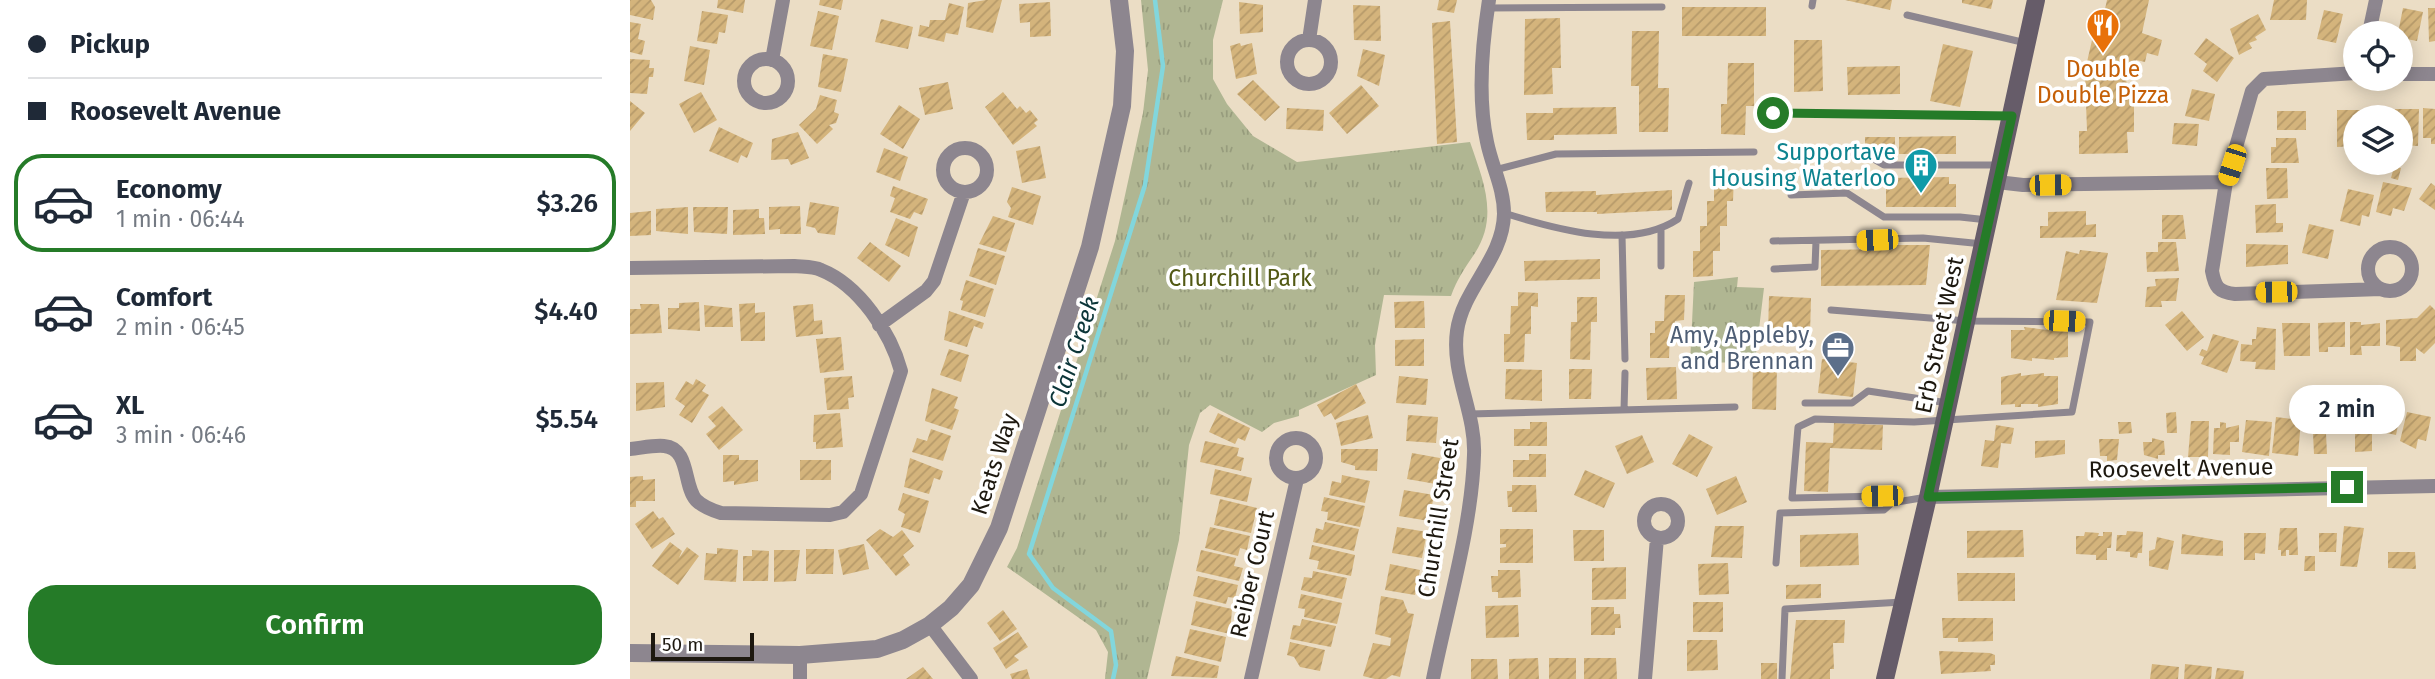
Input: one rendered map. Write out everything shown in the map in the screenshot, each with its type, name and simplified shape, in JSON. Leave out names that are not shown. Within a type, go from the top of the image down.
[{"type":"main road","name":"Erb Street West","points":[[1885,679],[1928,497],[2036,0]]},
{"type":"street","points":[[772,60],[783,0]]},
{"type":"street","name":"Keats Way","points":[[630,653],[800,656],[877,649],[903,640],[930,625],[951,608],[971,585],[999,528],[1090,247],[1122,106],[1125,51],[1119,0]]},
{"type":"street","points":[[1309,40],[1315,0]]},
{"type":"street","points":[[2372,21],[2376,0]]},
{"type":"street","name":"Churchill Street","points":[[1433,679],[1465,523],[1475,457],[1470,414],[1456,357],[1457,329],[1465,303],[1492,258],[1504,213],[1486,134],[1483,92],[1488,4]]},
{"type":"street","points":[[2413,74],[2435,74]]},
{"type":"street","points":[[2343,75],[2264,79],[2252,91],[2226,182],[2212,271],[2214,285],[2222,293],[2381,289]]},
{"type":"street","points":[[1999,174],[2023,185],[2226,182]]},
{"type":"street","points":[[879,325],[926,291],[934,281],[964,192]]},
{"type":"street","points":[[630,268],[794,266],[819,269],[841,281],[879,325],[897,355],[901,371],[861,495],[843,512],[830,515],[720,513],[706,508],[695,499],[689,487],[684,462],[673,450],[666,446],[630,449]]},
{"type":"street","name":"Reiber Court","points":[[1251,679],[1297,479]]},
{"type":"street","name":"Roosevelt Avenue","points":[[1928,497],[2435,486]]},
{"type":"street","points":[[1645,679],[1657,538]]},
{"type":"street","points":[[930,625],[971,679]]},
{"type":"street","points":[[800,656],[800,679]]},
{"type":"lane","points":[[1488,4],[1662,7]]},
{"type":"lane","points":[[1907,15],[2027,43]]},
{"type":"lane","points":[[1773,113],[2012,116]]},
{"type":"lane","points":[[1805,150],[1863,153],[1885,165],[1999,174]]},
{"type":"lane","points":[[1495,170],[1556,154],[1754,152]]},
{"type":"lane","points":[[1504,213],[1552,228],[1622,235],[1661,230],[1678,219],[1689,183]]},
{"type":"lane","points":[[1791,195],[1847,193],[1884,217],[1960,217],[1989,220]]},
{"type":"lane","points":[[1661,230],[1661,265]]},
{"type":"lane","points":[[1622,235],[1625,359]]},
{"type":"lane","points":[[1773,241],[1923,238],[1984,244]]},
{"type":"lane","points":[[1773,269],[1815,267],[1816,241]]},
{"type":"lane","points":[[1805,403],[1852,403],[1868,391],[1947,411],[2072,412],[2090,322],[1967,321],[1831,310]]},
{"type":"lane","points":[[1624,410],[1625,373]]},
{"type":"lane","points":[[1470,414],[1735,407]]},
{"type":"lane","points":[[1893,502],[1882,496],[1793,498],[1798,428],[1815,419],[1914,422],[1947,411]]},
{"type":"lane","points":[[1776,563],[1780,513],[1884,510],[1893,502],[1928,497]]},
{"type":"lane","points":[[1782,679],[1785,608],[1902,602]]},
{"type":"green space","name":"Churchill Park","points":[[1141,0],[1223,0],[1213,40],[1213,79],[1227,104],[1253,136],[1297,162],[1470,142],[1484,184],[1487,212],[1482,239],[1451,296],[1384,295],[1375,345],[1376,375],[1299,410],[1299,416],[1274,423],[1262,432],[1210,405],[1200,413],[1189,445],[1179,540],[1147,679],[1105,679],[1108,652],[1096,630],[1007,567],[1017,548],[1115,241],[1143,113],[1148,70]]},
{"type":"green space","points":[[1738,277],[1737,287],[1764,288],[1755,362],[1690,363],[1694,282]]},
{"type":"building","points":[[630,0],[651,0],[655,7],[653,20],[630,15]]},
{"type":"building","points":[[718,0],[745,0],[743,13],[717,8]]},
{"type":"building","points":[[820,0],[843,0],[841,10],[819,5]]},
{"type":"building","points":[[1002,0],[993,33],[966,27],[968,3]]},
{"type":"building","points":[[1439,0],[1457,0],[1454,13],[1437,10]]},
{"type":"building","points":[[1845,0],[1892,0],[1890,10]]},
{"type":"building","points":[[1962,0],[1993,0],[1991,9],[1962,3]]},
{"type":"building","points":[[2107,0],[2149,0],[2142,33],[2162,40],[2158,56],[2147,53],[2145,62],[2136,60],[2134,68],[2087,62],[2098,14],[2105,9]]},
{"type":"building","points":[[2274,0],[2307,0],[2306,20],[2270,20]]},
{"type":"building","points":[[1050,2],[1051,36],[1030,37],[1030,22],[1020,23],[1019,4]]},
{"type":"building","points":[[1239,2],[1263,5],[1263,32],[1240,34]]},
{"type":"building","points":[[949,3],[964,7],[958,35],[946,33],[944,42],[918,36],[920,25],[929,27],[930,20],[945,20]]},
{"type":"building","points":[[1353,5],[1380,6],[1381,41],[1354,40]]},
{"type":"building","points":[[1682,7],[1766,7],[1766,36],[1682,36]]},
{"type":"building","points":[[2403,8],[2423,12],[2417,41],[2413,40],[2413,21],[2400,21]]},
{"type":"building","points":[[2428,8],[2435,8],[2435,41],[2429,42]]},
{"type":"building","points":[[2324,10],[2343,14],[2336,43],[2317,39]]},
{"type":"building","points":[[702,11],[728,15],[725,33],[719,32],[717,44],[697,41]]},
{"type":"building","points":[[818,11],[839,16],[832,50],[810,46]]},
{"type":"building","points":[[2258,14],[2266,30],[2255,37],[2257,40],[2249,43],[2252,48],[2239,55],[2230,29]]},
{"type":"building","points":[[1560,18],[1561,68],[1552,68],[1553,94],[1524,95],[1525,19]]},
{"type":"building","points":[[881,19],[913,27],[908,49],[875,42]]},
{"type":"building","points":[[1450,21],[1457,142],[1437,144],[1432,23]]},
{"type":"building","points":[[630,22],[641,24],[638,39],[645,41],[642,55],[630,52]]},
{"type":"building","points":[[1632,31],[1659,31],[1658,88],[1669,88],[1668,132],[1639,132],[1639,86],[1631,86]]},
{"type":"building","points":[[2206,38],[2234,58],[2217,82],[2203,71],[2207,64],[2194,54]]},
{"type":"building","points":[[1794,40],[1822,40],[1823,91],[1794,92]]},
{"type":"building","points":[[1240,43],[1241,46],[1252,43],[1257,74],[1236,79],[1230,46]]},
{"type":"building","points":[[1943,44],[1973,51],[1960,107],[1930,101]]},
{"type":"building","points":[[690,46],[710,50],[704,85],[684,81]]},
{"type":"building","points":[[1363,49],[1385,55],[1379,86],[1357,76]]},
{"type":"building","points":[[823,54],[848,59],[841,92],[818,87]]},
{"type":"building","points":[[630,59],[650,60],[649,68],[654,68],[653,77],[649,77],[647,94],[630,93]]},
{"type":"building","points":[[1728,63],[1754,63],[1754,106],[1746,106],[1745,135],[1721,134],[1721,104],[1727,104]]},
{"type":"building","points":[[1900,66],[1900,94],[1848,95],[1847,67]]},
{"type":"building","points":[[2126,73],[2127,93],[2134,93],[2134,132],[2127,132],[2128,153],[2079,154],[2079,131],[2087,131],[2085,74]]},
{"type":"building","points":[[1253,80],[1280,107],[1265,121],[1237,94]]},
{"type":"building","points":[[948,82],[953,109],[925,115],[919,88]]},
{"type":"building","points":[[1361,85],[1379,106],[1347,134],[1329,113]]},
{"type":"building","points":[[2192,89],[2215,94],[2209,121],[2185,116]]},
{"type":"building","points":[[701,92],[717,120],[694,133],[679,104]]},
{"type":"building","points":[[1003,92],[1017,109],[1020,106],[1026,113],[1030,110],[1038,120],[1034,123],[1037,126],[1013,145],[985,107]]},
{"type":"building","points":[[820,95],[837,100],[834,112],[839,114],[836,123],[829,125],[833,129],[817,144],[799,125],[816,109]]},
{"type":"building","points":[[630,101],[645,113],[630,131]]},
{"type":"building","points":[[899,105],[920,119],[903,149],[880,134]]},
{"type":"building","points":[[1616,107],[1617,134],[1554,135],[1554,140],[1527,140],[1526,113],[1553,113],[1553,108]]},
{"type":"building","points":[[1287,108],[1324,110],[1323,131],[1286,129]]},
{"type":"building","points":[[2423,108],[2435,109],[2435,144],[2431,144],[2431,138],[2423,138]]},
{"type":"building","points":[[2413,109],[2419,109],[2418,146],[2413,146]]},
{"type":"building","points":[[2337,110],[2343,110],[2343,147],[2337,147]]},
{"type":"building","points":[[2277,111],[2306,111],[2306,130],[2277,130]]},
{"type":"building","points":[[2174,123],[2199,124],[2197,146],[2172,144]]},
{"type":"building","points":[[719,127],[753,143],[747,158],[741,155],[738,163],[709,151]]},
{"type":"building","points":[[798,132],[809,158],[791,165],[788,159],[771,160],[772,139]]},
{"type":"building","points":[[1956,136],[1956,154],[1899,154],[1899,137]]},
{"type":"building","points":[[1865,137],[1895,137],[1895,153],[1865,151]]},
{"type":"building","points":[[2276,138],[2296,138],[2299,163],[2271,163],[2271,147],[2276,147]]},
{"type":"building","points":[[1040,146],[1046,178],[1022,183],[1016,151]]},
{"type":"building","points":[[884,148],[908,157],[900,181],[876,172]]},
{"type":"building","points":[[2266,168],[2287,168],[2288,198],[2267,199]]},
{"type":"building","points":[[1714,175],[1734,176],[1733,201],[1727,201],[1727,226],[1720,226],[1720,251],[1713,251],[1713,276],[1693,277],[1693,251],[1700,251],[1700,226],[1707,226],[1707,201],[1714,201]]},
{"type":"building","name":"Supportave Housing Waterloo","points":[[1949,177],[1949,184],[1956,184],[1956,207],[1886,207],[1886,178]]},
{"type":"building","points":[[2383,182],[2412,188],[2404,211],[2393,208],[2391,216],[2376,212]]},
{"type":"building","points":[[2431,183],[2435,186],[2435,210],[2419,199]]},
{"type":"building","points":[[893,186],[928,199],[922,215],[914,212],[910,219],[890,212],[895,198],[890,196]]},
{"type":"building","points":[[1012,187],[1041,196],[1033,225],[1008,217],[1011,208],[1007,202]]},
{"type":"building","points":[[2348,189],[2374,195],[2369,217],[2362,215],[2360,226],[2340,221]]},
{"type":"building","points":[[1672,190],[1672,210],[1597,214],[1546,212],[1545,192],[1596,191],[1596,195]]},
{"type":"building","points":[[810,202],[839,207],[835,235],[818,233],[815,228],[806,226]]},
{"type":"building","points":[[2276,204],[2276,223],[2283,223],[2283,232],[2256,233],[2255,205]]},
{"type":"building","points":[[800,206],[801,234],[780,234],[780,229],[769,230],[769,207]]},
{"type":"building","points":[[688,207],[688,234],[656,231],[656,209]]},
{"type":"building","points":[[693,207],[728,207],[727,234],[694,232]]},
{"type":"building","points":[[759,209],[759,218],[764,218],[765,234],[733,235],[733,210]]},
{"type":"building","points":[[651,211],[651,235],[630,236],[630,213]]},
{"type":"building","points":[[2086,211],[2086,225],[2096,224],[2096,237],[2040,238],[2040,226],[2048,226],[2048,212]]},
{"type":"building","points":[[2162,215],[2183,215],[2186,239],[2162,239]]},
{"type":"building","points":[[993,216],[1015,223],[1006,252],[979,244]]},
{"type":"building","points":[[896,218],[918,227],[909,257],[885,245]]},
{"type":"building","points":[[2309,224],[2334,230],[2328,259],[2302,253]]},
{"type":"building","points":[[870,242],[901,266],[889,282],[857,258]]},
{"type":"building","points":[[2158,242],[2176,242],[2179,271],[2147,272],[2146,252],[2158,252]]},
{"type":"building","points":[[2246,244],[2288,245],[2288,264],[2246,267]]},
{"type":"building","points":[[1891,245],[1930,245],[1926,285],[1821,286],[1821,250],[1891,249]]},
{"type":"building","points":[[978,248],[1005,256],[996,285],[969,276]]},
{"type":"building","points":[[2080,250],[2108,253],[2097,303],[2056,300],[2066,251],[2079,254]]},
{"type":"building","points":[[1600,259],[1600,279],[1525,281],[1524,261]]},
{"type":"building","points":[[2179,278],[2176,301],[2161,301],[2162,307],[2145,307],[2147,287],[2156,286],[2155,279]]},
{"type":"building","points":[[966,280],[994,289],[985,317],[961,310],[963,301],[960,300]]},
{"type":"building","points":[[1518,292],[1538,293],[1538,307],[1531,306],[1531,334],[1525,334],[1524,362],[1504,362],[1504,334],[1510,334],[1511,306],[1518,306]]},
{"type":"building","points":[[1665,295],[1685,295],[1684,320],[1675,321],[1675,333],[1670,333],[1669,358],[1650,358],[1650,333],[1655,333],[1655,321],[1664,321]]},
{"type":"building","points":[[1769,296],[1811,298],[1810,335],[1768,334]]},
{"type":"building","points":[[1577,297],[1597,297],[1597,322],[1591,322],[1590,360],[1570,359],[1571,322],[1577,322]]},
{"type":"building","points":[[1424,301],[1425,328],[1395,328],[1394,302]]},
{"type":"building","points":[[699,302],[700,331],[668,329],[668,308],[679,308],[679,303]]},
{"type":"building","points":[[755,303],[755,313],[765,312],[765,341],[741,341],[739,304]]},
{"type":"building","points":[[640,304],[659,304],[662,333],[630,334],[630,309],[641,309]]},
{"type":"building","points":[[813,304],[814,321],[822,320],[823,334],[796,337],[793,306]]},
{"type":"building","points":[[704,305],[732,308],[733,327],[705,327]]},
{"type":"building","points":[[2430,305],[2435,310],[2435,343],[2424,354],[2416,348],[2416,361],[2400,361],[2400,347],[2386,345],[2386,320],[2417,318]]},
{"type":"building","points":[[949,311],[984,323],[982,329],[974,326],[967,347],[944,340]]},
{"type":"building","points":[[2182,311],[2204,337],[2187,351],[2165,325]]},
{"type":"building","points":[[2345,322],[2345,347],[2328,347],[2328,352],[2319,352],[2318,323]]},
{"type":"building","points":[[2350,322],[2361,322],[2361,325],[2380,323],[2380,346],[2361,346],[2362,355],[2350,355]]},
{"type":"building","points":[[2282,323],[2310,323],[2310,356],[2284,356]]},
{"type":"building","points":[[2054,326],[2054,329],[2068,329],[2068,357],[2054,360],[2032,358],[2032,361],[2011,358],[2011,330],[2025,330],[2024,327],[2047,330],[2047,327]]},
{"type":"building","points":[[2257,327],[2276,329],[2275,370],[2255,369],[2256,362],[2240,361],[2241,344],[2252,345],[2252,339],[2256,339]]},
{"type":"building","points":[[2213,334],[2239,341],[2227,373],[2201,364],[2204,357],[2199,355],[2202,349],[2207,351]]},
{"type":"building","points":[[841,337],[844,370],[820,373],[816,339]]},
{"type":"building","points":[[1424,339],[1424,366],[1395,366],[1395,340]]},
{"type":"building","points":[[949,349],[969,355],[961,382],[940,375]]},
{"type":"building","name":"Amy, Appleby, and Brennan","points":[[1822,359],[1857,363],[1853,397],[1818,393]]},
{"type":"building","points":[[1753,365],[1777,366],[1776,410],[1752,409]]},
{"type":"building","points":[[1676,367],[1677,399],[1647,400],[1646,368]]},
{"type":"building","points":[[1506,369],[1542,370],[1542,401],[1505,399]]},
{"type":"building","points":[[1569,369],[1592,369],[1591,399],[1569,399]]},
{"type":"building","points":[[2021,373],[2021,376],[2044,373],[2044,376],[2058,376],[2058,404],[2038,407],[2038,404],[2021,404],[2021,407],[2015,407],[2015,404],[2001,405],[2001,377]]},
{"type":"building","points":[[852,376],[854,397],[848,398],[849,409],[827,410],[824,378]]},
{"type":"building","points":[[1399,376],[1428,379],[1426,405],[1396,403]]},
{"type":"building","points":[[696,379],[706,385],[702,391],[709,395],[692,423],[679,415],[685,406],[675,399],[686,381],[693,385]]},
{"type":"building","points":[[664,382],[665,407],[636,411],[636,383]]},
{"type":"building","points":[[1356,384],[1366,403],[1335,420],[1331,413],[1324,417],[1317,405]]},
{"type":"building","points":[[932,388],[958,397],[954,408],[959,410],[952,430],[925,421]]},
{"type":"building","points":[[2339,403],[2339,421],[2329,421],[2329,404]]},
{"type":"building","points":[[722,406],[743,430],[719,450],[706,434],[716,426],[708,417]]},
{"type":"building","points":[[2381,411],[2400,416],[2396,435],[2377,431]]},
{"type":"building","points":[[2176,412],[2177,433],[2167,433],[2166,413]]},
{"type":"building","points":[[2407,412],[2431,417],[2426,441],[2418,439],[2416,449],[2400,441]]},
{"type":"building","points":[[840,413],[843,447],[816,449],[816,442],[813,442],[814,415]]},
{"type":"building","points":[[1218,413],[1250,428],[1245,441],[1238,438],[1235,444],[1209,432]]},
{"type":"building","points":[[1368,415],[1373,438],[1341,446],[1336,423]]},
{"type":"building","points":[[1408,415],[1438,417],[1436,443],[1406,441]]},
{"type":"building","points":[[2276,417],[2301,420],[2298,456],[2272,453]]},
{"type":"building","points":[[2246,420],[2272,422],[2269,456],[2242,452]]},
{"type":"building","points":[[2191,421],[2209,421],[2208,457],[2188,457]]},
{"type":"building","points":[[1530,422],[1547,422],[1547,446],[1514,446],[1514,429],[1530,429]]},
{"type":"building","points":[[2118,422],[2131,422],[2132,433],[2119,434]]},
{"type":"building","points":[[2220,422],[2226,423],[2226,428],[2239,425],[2239,442],[2230,442],[2230,455],[2213,454],[2214,428],[2220,428]]},
{"type":"building","points":[[1834,423],[1883,425],[1882,450],[1830,448],[1828,492],[1804,491],[1806,442],[1833,443]]},
{"type":"building","points":[[1996,425],[2014,428],[2011,444],[2001,443],[1998,468],[1981,466],[1985,440],[1994,441]]},
{"type":"building","points":[[931,429],[951,436],[943,461],[912,452],[917,438],[927,441]]},
{"type":"building","points":[[2372,432],[2372,451],[2355,452],[2355,433]]},
{"type":"building","points":[[2313,433],[2326,433],[2327,454],[2314,454]]},
{"type":"building","points":[[1689,434],[1713,447],[1697,477],[1672,464]]},
{"type":"building","points":[[1642,435],[1654,462],[1627,474],[1615,446]]},
{"type":"building","points":[[2152,438],[2164,441],[2165,455],[2158,455],[2158,459],[2144,455],[2143,442],[2152,442]]},
{"type":"building","points":[[2099,439],[2119,439],[2117,460],[2107,461],[2107,456],[2100,456]]},
{"type":"building","points":[[2065,440],[2065,454],[2035,458],[2035,441]]},
{"type":"building","points":[[1205,441],[1239,448],[1237,456],[1244,458],[1241,471],[1200,462]]},
{"type":"building","points":[[1341,449],[1378,449],[1377,471],[1355,470],[1355,466],[1341,462]]},
{"type":"building","points":[[1412,453],[1440,458],[1436,484],[1407,479]]},
{"type":"building","points":[[1529,454],[1546,454],[1546,477],[1513,477],[1513,460],[1529,460]]},
{"type":"building","points":[[723,455],[739,455],[739,460],[758,460],[758,481],[734,485],[734,481],[723,482]]},
{"type":"building","points":[[910,458],[943,471],[940,480],[934,478],[929,494],[904,487]]},
{"type":"building","points":[[800,460],[831,460],[831,480],[800,480]]},
{"type":"building","points":[[1215,469],[1252,478],[1247,502],[1210,494]]},
{"type":"building","points":[[1585,470],[1615,483],[1604,508],[1574,495]]},
{"type":"building","points":[[1342,475],[1370,481],[1365,503],[1329,495],[1332,481],[1341,483]]},
{"type":"building","points":[[643,476],[643,480],[655,479],[655,501],[636,501],[636,507],[630,507],[630,477]]},
{"type":"building","points":[[1736,476],[1747,502],[1717,515],[1706,489]]},
{"type":"building","points":[[1512,485],[1536,485],[1537,512],[1512,512],[1512,507],[1508,507],[1507,491],[1512,491]]},
{"type":"building","points":[[1404,490],[1434,495],[1429,521],[1399,516]]},
{"type":"building","points":[[903,493],[929,501],[920,533],[901,527],[905,514],[898,510]]},
{"type":"building","points":[[1324,497],[1365,506],[1360,527],[1327,520],[1328,512],[1321,511]]},
{"type":"building","points":[[1220,499],[1257,508],[1251,533],[1214,525]]},
{"type":"building","points":[[653,511],[659,519],[663,517],[675,534],[652,549],[635,524]]},
{"type":"building","points":[[1325,522],[1359,529],[1354,551],[1313,542],[1316,528],[1323,530]]},
{"type":"building","points":[[1715,526],[1744,526],[1742,558],[1711,557]]},
{"type":"building","points":[[2344,526],[2364,528],[2357,567],[2340,566]]},
{"type":"building","points":[[1210,527],[1250,536],[1247,550],[1240,548],[1238,556],[1205,548]]},
{"type":"building","points":[[1397,527],[1427,532],[1422,558],[1392,553]]},
{"type":"building","points":[[2280,528],[2297,528],[2298,555],[2289,555],[2289,550],[2286,550],[2286,556],[2281,556],[2281,550],[2278,550]]},
{"type":"building","points":[[880,529],[893,537],[902,530],[914,546],[903,555],[910,565],[896,576],[866,540]]},
{"type":"building","points":[[1500,529],[1533,529],[1533,563],[1500,563],[1500,548],[1506,547],[1506,544],[1500,544]]},
{"type":"building","points":[[1573,530],[1604,530],[1604,561],[1574,561]]},
{"type":"building","points":[[2023,530],[2024,557],[1967,558],[1967,531]]},
{"type":"building","points":[[2127,531],[2143,532],[2142,553],[2138,553],[2137,558],[2130,557],[2130,552],[2116,551],[2117,535],[2126,535]]},
{"type":"building","points":[[2085,532],[2103,536],[2103,532],[2112,532],[2111,548],[2107,548],[2107,560],[2096,560],[2096,555],[2076,554],[2076,536],[2084,536]]},
{"type":"building","points":[[1858,533],[1859,565],[1800,567],[1800,535]]},
{"type":"building","points":[[2244,533],[2266,533],[2265,554],[2255,553],[2255,560],[2244,560]]},
{"type":"building","points":[[2319,533],[2337,533],[2336,552],[2319,552]]},
{"type":"building","points":[[2182,534],[2223,541],[2223,556],[2181,554]]},
{"type":"building","points":[[2157,537],[2174,541],[2168,570],[2149,566],[2149,551],[2155,549]]},
{"type":"building","points":[[670,542],[682,551],[679,558],[687,547],[699,556],[678,585],[652,566]]},
{"type":"building","points":[[864,544],[869,569],[843,575],[838,550]]},
{"type":"building","points":[[1312,545],[1355,555],[1351,576],[1317,569],[1319,561],[1309,559]]},
{"type":"building","points":[[717,548],[738,550],[736,582],[704,580],[706,553],[717,554]]},
{"type":"building","points":[[806,549],[834,549],[833,574],[806,574]]},
{"type":"building","points":[[752,550],[769,551],[768,581],[743,581],[743,556],[752,556]]},
{"type":"building","points":[[774,550],[800,550],[796,581],[774,582]]},
{"type":"building","points":[[1201,550],[1236,558],[1234,566],[1243,568],[1239,581],[1196,571]]},
{"type":"building","points":[[2388,552],[2415,552],[2416,569],[2388,568]]},
{"type":"building","points":[[2305,556],[2315,556],[2315,571],[2304,571]]},
{"type":"building","points":[[1728,563],[1729,594],[1699,595],[1698,564]]},
{"type":"building","points":[[1390,564],[1420,570],[1415,595],[1385,590]]},
{"type":"building","points":[[1626,567],[1626,599],[1592,600],[1592,568]]},
{"type":"building","points":[[1498,570],[1520,570],[1521,597],[1498,598],[1498,592],[1492,592],[1491,576],[1498,576]]},
{"type":"building","points":[[1313,571],[1347,578],[1342,599],[1301,590],[1304,577],[1312,578]]},
{"type":"building","points":[[1957,573],[2015,573],[2015,601],[1958,601]]},
{"type":"building","points":[[1198,576],[1238,585],[1235,598],[1228,597],[1226,604],[1193,596]]},
{"type":"building","points":[[1821,584],[1821,598],[1786,599],[1786,585]]},
{"type":"building","points":[[1301,594],[1342,603],[1337,624],[1304,617],[1305,609],[1298,608]]},
{"type":"building","points":[[1381,596],[1403,600],[1408,613],[1414,614],[1400,677],[1392,675],[1386,679],[1375,679],[1363,676],[1373,643],[1390,646],[1391,638],[1375,634]]},
{"type":"building","points":[[1196,601],[1232,609],[1230,634],[1191,625]]},
{"type":"building","points":[[1693,602],[1723,602],[1723,632],[1693,632]]},
{"type":"building","points":[[1518,605],[1519,637],[1486,638],[1485,606]]},
{"type":"building","points":[[1591,607],[1614,607],[1614,614],[1620,614],[1621,628],[1615,628],[1615,635],[1591,635]]},
{"type":"building","points":[[1003,610],[1017,629],[1000,641],[987,623]]},
{"type":"building","points":[[1942,618],[1993,618],[1993,641],[1958,642],[1958,638],[1943,638]]},
{"type":"building","points":[[1302,619],[1336,626],[1331,647],[1290,639],[1293,625],[1300,626]]},
{"type":"building","points":[[1796,620],[1845,620],[1844,643],[1833,643],[1834,669],[1830,669],[1830,679],[1790,679]]},
{"type":"building","points":[[1190,629],[1226,637],[1221,662],[1184,653]]},
{"type":"building","points":[[1018,632],[1028,647],[1014,656],[1019,660],[1006,669],[993,648]]},
{"type":"building","points":[[1687,640],[1717,640],[1718,670],[1687,671]]},
{"type":"building","points":[[1290,642],[1325,650],[1320,671],[1300,667],[1294,657],[1287,655]]},
{"type":"building","points":[[1939,651],[1990,653],[1995,655],[1995,665],[1990,665],[1991,671],[1941,674]]},
{"type":"building","points":[[1176,656],[1219,666],[1217,678],[1171,676]]},
{"type":"building","points":[[1538,658],[1539,679],[1509,679],[1509,659]]},
{"type":"building","points":[[1549,658],[1576,658],[1576,679],[1549,679]]},
{"type":"building","points":[[1584,658],[1616,658],[1617,679],[1584,679]]},
{"type":"building","points":[[1471,659],[1497,659],[1498,679],[1471,679]]},
{"type":"building","points":[[1761,663],[1777,663],[1777,679],[1761,679]]},
{"type":"building","points":[[2152,664],[2179,667],[2178,679],[2150,679]]},
{"type":"building","points":[[2185,664],[2212,667],[2211,679],[2184,679]]},
{"type":"building","points":[[923,667],[933,679],[906,679]]},
{"type":"building","points":[[2217,668],[2244,671],[2243,679],[2215,679]]},
{"type":"building","points":[[1027,669],[1030,679],[1012,679],[1010,674]]},
{"type":"waterway","name":"Clair Creek","points":[[1113,679],[1116,665],[1111,631],[1053,588],[1029,554],[1145,185],[1163,66],[1155,0]]},
{"type":"place","name":"Double Double Pizza","points":[[2103,55]]},
{"type":"place","name":"Supportave Housing Waterloo","points":[[1921,195]]},
{"type":"place","name":"Amy, Appleby, and Brennan","points":[[1838,378]]},
{"type":"route","points":[[1773,113],[2012,116],[1928,497],[2347,487]]}]
